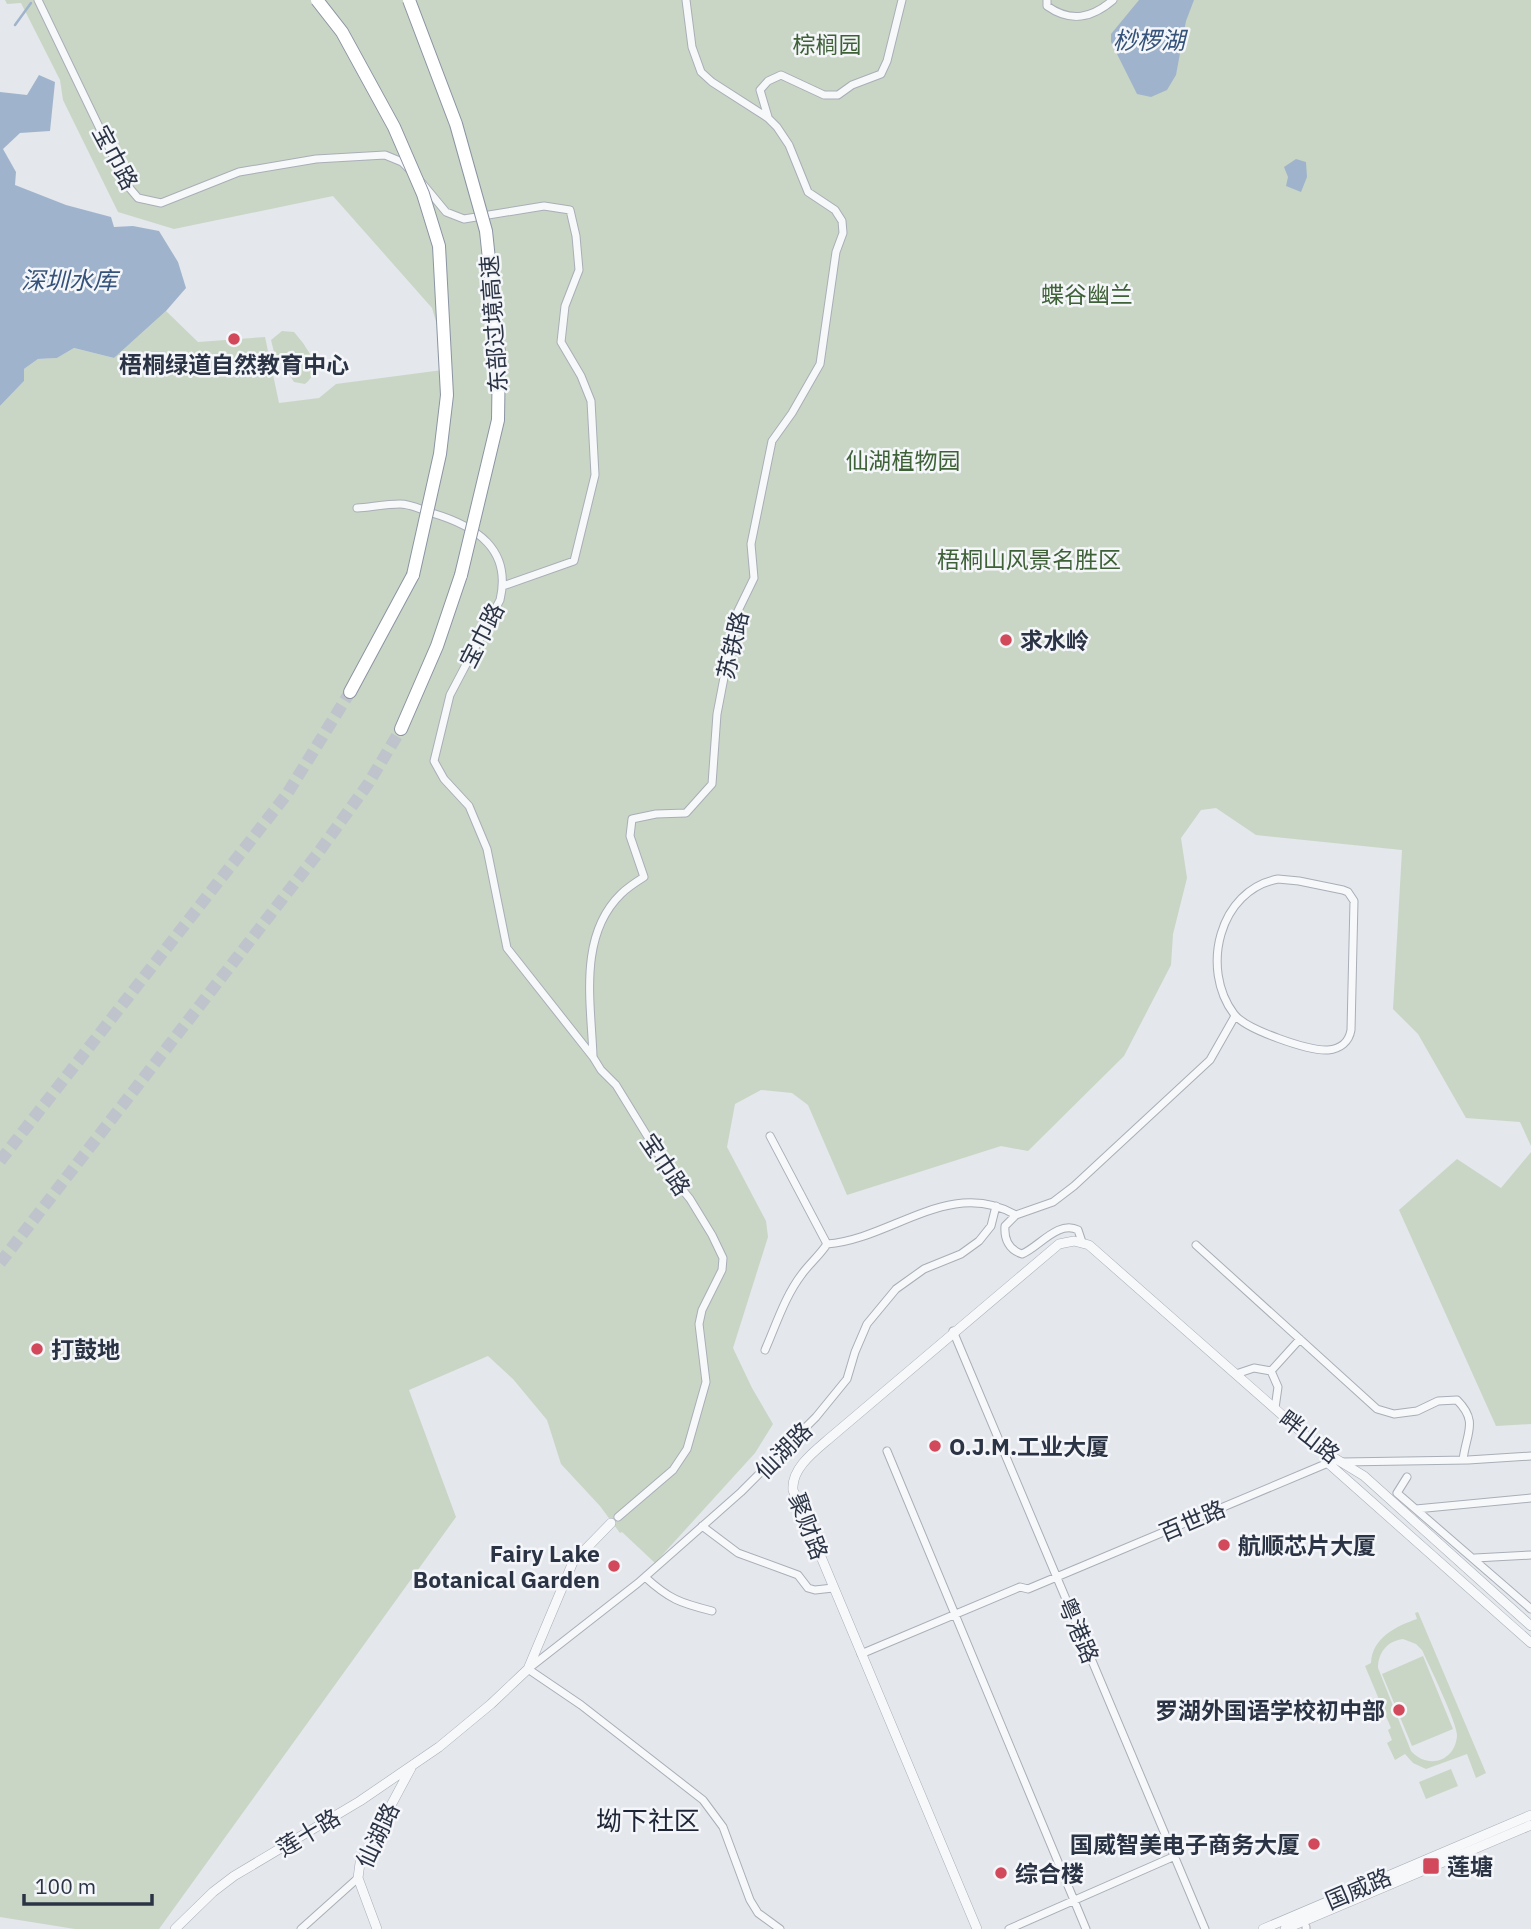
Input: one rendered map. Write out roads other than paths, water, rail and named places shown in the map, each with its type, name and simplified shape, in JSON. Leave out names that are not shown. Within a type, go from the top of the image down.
[{"type":"highway","points":[[317,0],[342,32],[394,127],[424,194],[439,246],[447,395],[440,454],[413,575],[350,692]]},
{"type":"highway","name":"东部过境高速","points":[[401,729],[437,646],[461,575],[498,420],[499,354],[486,231],[456,124],[409,0]]},
{"type":"street","name":"宝巾路","points":[[37,0],[127,185],[138,198],[161,203],[248,170],[316,159],[385,155],[402,162],[446,212],[464,219],[544,206],[570,210],[576,236],[579,271],[565,306],[561,342],[581,376],[591,401],[596,475],[574,561],[503,586],[500,600],[450,695],[434,761],[444,779],[469,806],[487,849],[507,948],[601,1070],[616,1085],[673,1178],[690,1199],[723,1258],[722,1270],[702,1310],[699,1324],[706,1381],[687,1449],[673,1470],[615,1520]]},
{"type":"street","points":[[686,0],[692,47],[701,72],[768,118]]},
{"type":"street","points":[[768,118],[760,90],[768,81],[781,75],[824,95],[838,95],[852,85],[881,74],[902,0]]},
{"type":"street","points":[[1037,0],[1047,3],[1068,18],[1084,16],[1114,0]]},
{"type":"street","name":"苏铁路","points":[[593,1057],[589,967],[599,926],[621,894],[643,877],[630,836],[632,819],[656,814],[686,813],[712,784],[717,714],[736,615],[754,578],[751,544],[772,441],[792,413],[820,364],[836,251],[843,233],[842,221],[835,210],[808,192],[785,136],[768,118]]},
{"type":"street","points":[[357,508],[403,504],[440,515],[480,533],[494,550],[503,586]]},
{"type":"street","points":[[1278,879],[1348,892],[1354,901],[1355,911],[1351,1030],[1347,1041],[1337,1048],[1319,1049],[1253,1030],[1235,1016],[1223,992],[1217,962],[1220,934],[1234,908],[1255,888],[1278,879]]},
{"type":"street","points":[[1085,1243],[1077,1230],[1066,1227],[1022,1254],[1010,1247],[1004,1233],[1005,1226],[1016,1215],[1053,1202],[1074,1186],[1210,1060],[1235,1016]]},
{"type":"street","points":[[770,1136],[827,1244]]},
{"type":"street","points":[[765,1350],[801,1274],[827,1244],[843,1242],[933,1209],[973,1201],[996,1206],[1016,1215]]},
{"type":"street","name":"仙湖路","points":[[377,1929],[358,1878],[366,1849],[412,1766],[469,1723],[528,1669],[645,1577],[741,1492],[816,1417],[848,1379],[855,1352],[867,1324],[896,1289],[924,1269],[961,1254],[979,1241],[991,1226],[996,1206]]},
{"type":"street","name":"聚财路","points":[[976,1929],[793,1490],[793,1478],[810,1456],[831,1437],[1059,1244],[1066,1241],[1085,1243]]},
{"type":"street","name":"畔山路","points":[[1085,1243],[1323,1451],[1364,1476],[1531,1626]]},
{"type":"street","points":[[1196,1245],[1377,1409],[1394,1414],[1417,1411],[1438,1401],[1457,1400],[1466,1409],[1471,1424],[1465,1441],[1463,1460]]},
{"type":"street","name":"粤港路","points":[[953,1331],[1205,1929]]},
{"type":"street","points":[[1271,1371],[1300,1339]]},
{"type":"street","points":[[1236,1374],[1254,1368],[1271,1371]]},
{"type":"street","points":[[1271,1371],[1278,1387],[1275,1408]]},
{"type":"street","points":[[887,1451],[1086,1929]]},
{"type":"street","points":[[1342,1462],[1531,1456]]},
{"type":"street","name":"畔山路","points":[[1328,1463],[1531,1643]]},
{"type":"street","name":"百世路","points":[[861,1654],[1020,1587],[1028,1589],[1328,1463]]},
{"type":"street","points":[[1407,1477],[1397,1493],[1531,1609]]},
{"type":"street","points":[[1416,1509],[1531,1498]]},
{"type":"street","name":"仙湖路","points":[[528,1669],[573,1562],[615,1520]]},
{"type":"street","points":[[702,1526],[738,1553],[799,1575],[808,1588],[833,1588]]},
{"type":"street","points":[[1475,1558],[1531,1555]]},
{"type":"street","points":[[645,1577],[666,1596],[685,1605],[712,1611]]},
{"type":"street","points":[[528,1669],[590,1712],[704,1800],[715,1813],[727,1836],[750,1900],[758,1913],[780,1929]]},
{"type":"street","name":"莲十路","points":[[175,1929],[195,1908],[234,1876],[360,1801],[412,1766]]},
{"type":"street","name":"国威路","points":[[1263,1929],[1531,1815]]},
{"type":"street","name":"国威路","points":[[1285,1929],[1531,1825]]},
{"type":"street","points":[[1009,1929],[1175,1856]]},
{"type":"street","points":[[301,1929],[358,1878]]},
{"type":"water","name":"桫椤湖","points":[[1139,0],[1194,0],[1186,21],[1176,75],[1167,90],[1151,97],[1137,94],[1111,42],[1111,34]]},
{"type":"water","name":"深圳水库","points":[[39,75],[55,82],[50,131],[20,133],[3,149],[16,172],[15,185],[66,205],[111,217],[114,227],[133,226],[159,231],[178,262],[186,288],[166,311],[114,358],[74,348],[57,358],[38,359],[24,369],[24,381],[0,406],[0,92],[27,95]]},
{"type":"water","points":[[1296,159],[1306,162],[1307,177],[1301,192],[1286,186],[1288,177],[1284,167]]},
{"type":"waterway","points":[[15,25],[31,3]]},
{"type":"tunnel","points":[[0,1161],[287,794],[350,692]]},
{"type":"tunnel","points":[[0,1263],[318,853],[368,784],[401,729]]},
{"type":"place","name":"梧桐绿道自然教育中心","points":[[234,339]]},
{"type":"place","name":"求水岭","points":[[1006,640]]},
{"type":"place","name":"打鼓地","points":[[37,1349]]},
{"type":"place","name":"O.J.M.工业大厦","points":[[935,1446]]},
{"type":"place","name":"航顺芯片大厦","points":[[1224,1545]]},
{"type":"place","name":"Fairy Lake Botanical Garden","points":[[614,1566]]},
{"type":"place","name":"罗湖外国语学校初中部","points":[[1399,1710]]},
{"type":"place","name":"国威智美电子商务大厦","points":[[1314,1844]]},
{"type":"place","name":"莲塘","points":[[1431,1866]]},
{"type":"place","name":"综合楼","points":[[1001,1873]]},
{"type":"district","name":"坳下社区","points":[[648,1820]]},
{"type":"park label","name":"棕榈园","points":[[827,44]]},
{"type":"park label","name":"蝶谷幽兰","points":[[1087,294]]},
{"type":"park label","name":"仙湖植物园","points":[[903,460]]},
{"type":"park label","name":"梧桐山风景名胜区","points":[[1029,559]]}]
